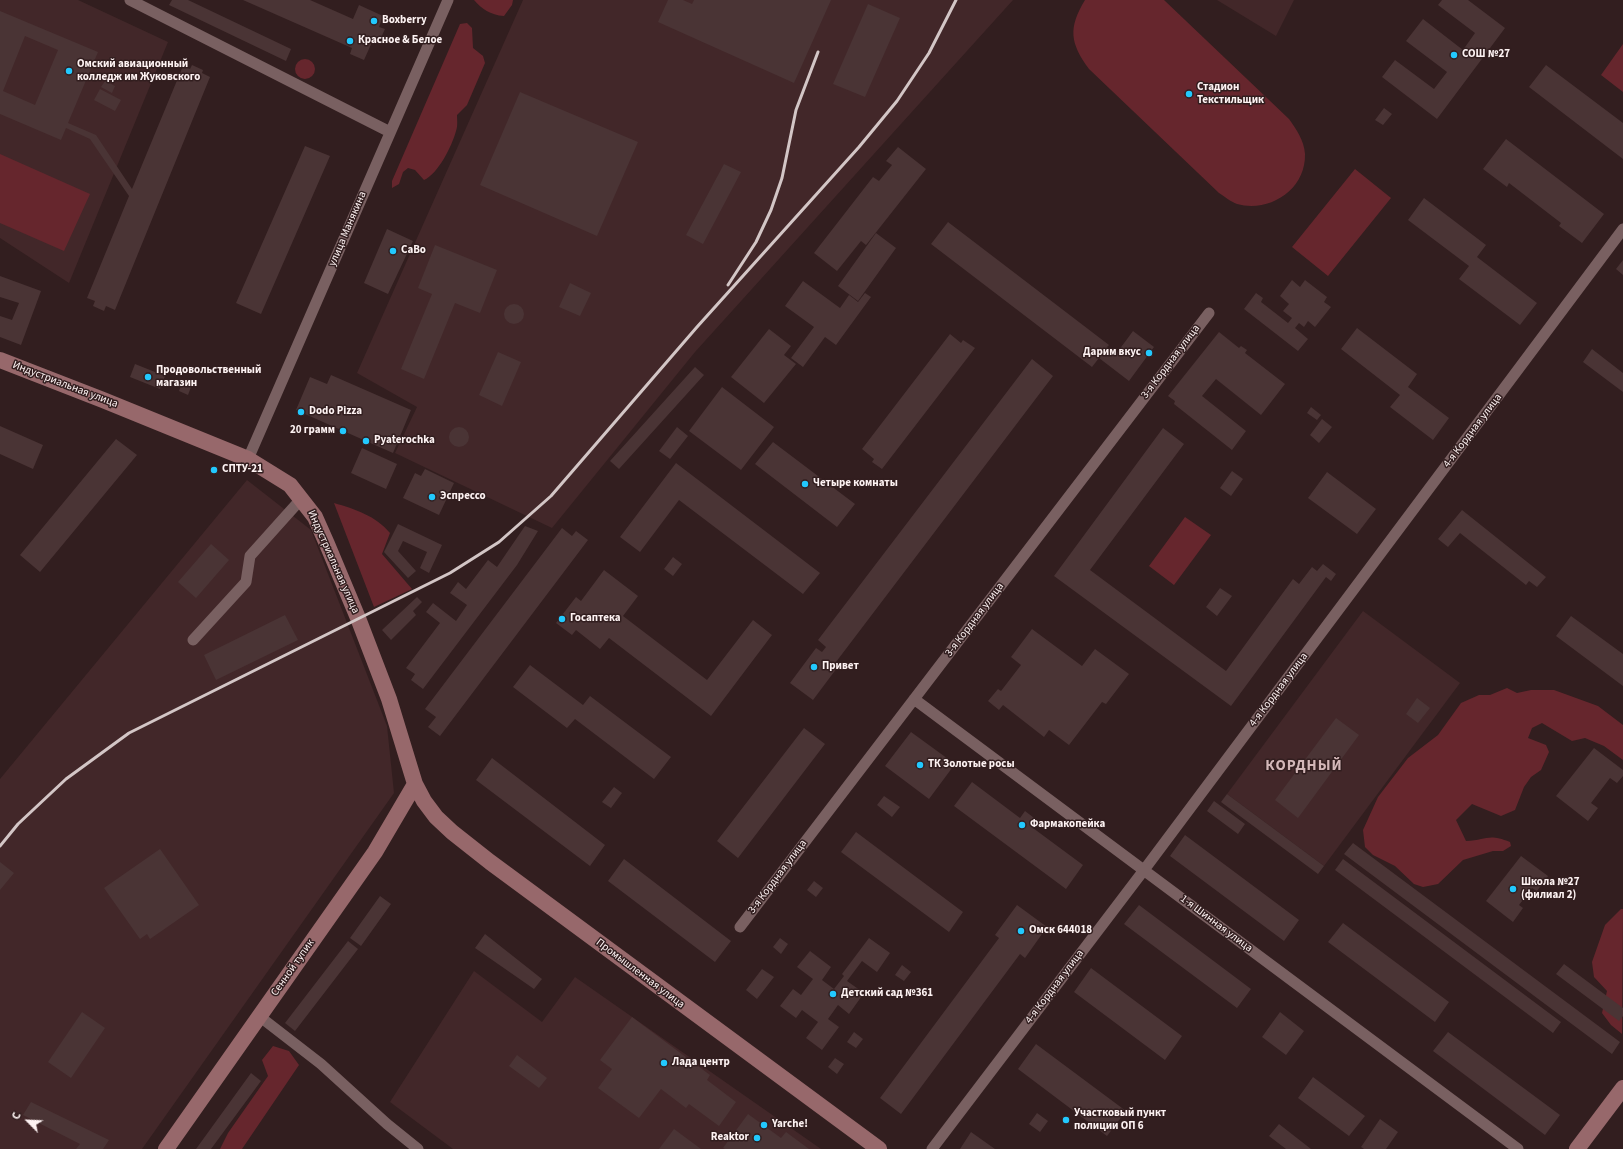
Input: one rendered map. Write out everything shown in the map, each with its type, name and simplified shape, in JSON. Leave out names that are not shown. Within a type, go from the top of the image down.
[{"type":"main road","name":"Индустриальная улица","points":[[0,360],[248,459],[285,482],[302,498],[315,517],[358,618],[389,699],[415,784]]},
{"type":"main road","name":"Сенной тупик","points":[[166,1149],[375,852],[415,784]]},
{"type":"main road","name":"Промышленная улица","points":[[415,784],[424,801],[436,816],[484,857],[878,1149]]},
{"type":"main road","points":[[1576,1149],[1623,1088]]},
{"type":"street","points":[[130,0],[390,132]]},
{"type":"street","name":"улица Манякина","points":[[248,459],[448,0]]},
{"type":"street","name":"4-я Кордная улица","points":[[932,1149],[1144,870],[1623,229]]},
{"type":"street","name":"3-я Кордная улица","points":[[740,927],[1209,313]]},
{"type":"street","points":[[193,640],[246,582],[250,556],[302,498]]},
{"type":"street","name":"1-я Шинная улица","points":[[914,699],[1518,1149]]},
{"type":"street","points":[[259,1016],[321,1064],[387,1124],[418,1149]]},
{"type":"shaded area","points":[[0,0],[78,0],[168,42],[69,283],[0,238]]},
{"type":"shaded area","points":[[474,0],[513,0],[512,5],[504,16],[487,11]]},
{"type":"shaded area","points":[[523,0],[1013,0],[695,352],[552,528],[395,453],[417,407],[357,373]]},
{"type":"shaded area","name":"Стадион Текстильщик","points":[[1085,0],[1164,0],[1292,123],[1301,139],[1305,154],[1304,167],[1292,188],[1273,202],[1249,206],[1237,204],[1219,193],[1089,69],[1078,51],[1074,35],[1076,19]]},
{"type":"shaded area","points":[[1217,0],[1294,0],[1276,36]]},
{"type":"shaded area","points":[[467,23],[472,28],[473,48],[483,56],[485,63],[467,105],[457,115],[457,129],[451,144],[444,159],[429,177],[424,180],[415,170],[408,168],[403,172],[399,184],[392,188],[392,181],[460,24]]},
{"type":"shaded area","points":[[1623,44],[1623,92],[1601,75]]},
{"type":"shaded area","points":[[305,59],[312,62],[315,69],[312,76],[305,79],[298,76],[295,69],[298,62]]},
{"type":"shaded area","points":[[0,154],[90,194],[64,251],[0,223]]},
{"type":"shaded area","points":[[1355,169],[1391,198],[1328,276],[1292,247]]},
{"type":"shaded area","points":[[247,480],[311,530],[387,726],[394,793],[142,1149],[0,1149],[0,779]]},
{"type":"shaded area","points":[[334,503],[365,514],[378,522],[390,533],[382,554],[412,589],[374,607]]},
{"type":"shaded area","points":[[1185,517],[1211,535],[1174,585],[1149,566]]},
{"type":"shaded area","points":[[1363,611],[1460,683],[1324,866],[1227,794]]},
{"type":"shaded area","points":[[1507,688],[1517,693],[1531,690],[1554,690],[1598,706],[1623,725],[1623,760],[1604,746],[1585,738],[1572,741],[1542,723],[1532,728],[1528,738],[1546,745],[1549,752],[1541,770],[1531,777],[1524,787],[1515,810],[1501,816],[1472,804],[1456,820],[1466,841],[1492,837],[1510,842],[1511,846],[1503,851],[1493,851],[1463,860],[1438,884],[1423,887],[1414,884],[1395,866],[1373,855],[1365,847],[1363,830],[1378,797],[1408,758],[1438,735],[1461,703],[1479,695],[1490,695]]},
{"type":"shaded area","points":[[1621,909],[1623,909],[1622,1034],[1611,1025],[1602,1013],[1607,991],[1594,977],[1592,962],[1605,925]]},
{"type":"shaded area","points":[[474,971],[542,1022],[575,977],[821,1149],[453,1149],[390,1102]]},
{"type":"shaded area","points":[[273,1046],[289,1051],[299,1065],[242,1149],[220,1149],[228,1133],[268,1076],[262,1060]]},
{"type":"building","points":[[172,0],[188,0],[291,49],[286,61],[169,5]]},
{"type":"building","points":[[243,0],[310,0],[353,19],[359,5],[383,16],[379,27],[385,29],[379,42],[373,40],[364,60],[350,54],[352,48]]},
{"type":"building","points":[[668,0],[683,0],[692,4],[694,0],[831,0],[794,83],[658,22]]},
{"type":"building","name":"СОШ №27","points":[[1442,0],[1468,0],[1505,28],[1437,119],[1382,77],[1395,60],[1434,89],[1447,72],[1406,41],[1423,19],[1463,50],[1475,33],[1438,5]]},
{"type":"building","points":[[868,4],[900,18],[865,97],[833,84]]},
{"type":"building","points":[[0,11],[98,52],[68,123],[96,135],[132,189],[183,66],[190,69],[192,65],[203,70],[202,73],[210,77],[115,310],[106,306],[104,311],[93,306],[95,301],[87,298],[129,196],[90,139],[66,128],[61,140],[0,114]],"holes":[[[25,36],[58,50],[35,105],[3,91]]]},
{"type":"building","points":[[1546,65],[1623,123],[1623,159],[1529,87]]},
{"type":"building","points":[[105,81],[115,86],[112,93],[101,87]]},
{"type":"building","points":[[100,89],[121,100],[115,111],[94,100]]},
{"type":"building","points":[[520,92],[638,142],[597,236],[480,185]]},
{"type":"building","points":[[1384,108],[1392,114],[1383,125],[1375,120]]},
{"type":"building","points":[[1506,139],[1604,214],[1582,243],[1559,226],[1561,223],[1509,183],[1507,187],[1483,169]]},
{"type":"building","points":[[305,146],[330,156],[261,314],[236,303]]},
{"type":"building","points":[[898,147],[926,169],[866,245],[861,241],[837,271],[814,253],[873,177],[879,181],[892,165],[886,161]]},
{"type":"building","points":[[724,164],[741,172],[703,244],[686,235]]},
{"type":"building","points":[[1424,198],[1486,245],[1477,257],[1537,303],[1520,325],[1459,279],[1469,266],[1408,220]]},
{"type":"building","points":[[948,222],[1109,345],[1107,347],[1116,354],[1133,331],[1154,347],[1129,381],[1099,358],[1092,367],[931,244]]},
{"type":"building","name":"СаВо","points":[[387,229],[413,241],[388,294],[364,283]]},
{"type":"building","points":[[876,233],[896,248],[858,301],[838,286]]},
{"type":"building","points":[[435,245],[497,270],[480,313],[455,303],[424,379],[401,369],[432,294],[418,288]]},
{"type":"building","points":[[1623,260],[1623,275],[1616,269]]},
{"type":"building","points":[[0,276],[41,291],[21,345],[0,337],[0,316],[12,320],[19,303],[0,297]]},
{"type":"building","points":[[1292,280],[1300,287],[1305,280],[1327,297],[1324,302],[1331,307],[1315,327],[1308,321],[1304,327],[1299,323],[1295,328],[1308,339],[1298,351],[1244,309],[1256,293],[1263,298],[1261,302],[1288,323],[1292,318],[1283,311],[1289,304],[1280,296]]},
{"type":"building","points":[[803,281],[840,308],[849,295],[858,302],[865,293],[871,297],[836,345],[825,337],[803,367],[791,358],[814,327],[785,306]]},
{"type":"building","points":[[570,283],[591,293],[580,316],[559,307]]},
{"type":"building","points":[[514,304],[521,307],[524,314],[521,321],[514,324],[507,321],[504,314],[507,307]]},
{"type":"building","points":[[1357,328],[1417,374],[1408,387],[1449,418],[1433,440],[1390,407],[1400,395],[1341,349]]},
{"type":"building","points":[[769,329],[791,346],[784,355],[796,364],[764,403],[731,377]]},
{"type":"building","points":[[1219,332],[1239,348],[1241,346],[1247,350],[1245,353],[1285,384],[1261,415],[1216,379],[1202,396],[1246,431],[1232,450],[1174,404],[1175,401],[1168,396]]},
{"type":"building","points":[[950,334],[961,343],[963,340],[975,348],[882,469],[872,462],[874,459],[862,449]]},
{"type":"building","points":[[1592,349],[1623,373],[1623,392],[1583,362]]},
{"type":"building","points":[[498,352],[521,362],[502,406],[479,395]]},
{"type":"building","points":[[1032,359],[1053,376],[836,662],[840,664],[813,700],[790,683],[816,648],[822,652],[826,647],[818,640]]},
{"type":"building","name":"Продовольственный магазин","points":[[135,364],[165,376],[160,389],[130,377]]},
{"type":"building","points":[[695,367],[704,375],[619,469],[610,461]]},
{"type":"building","points":[[331,375],[411,410],[393,453],[296,410],[310,377],[327,384]]},
{"type":"building","points":[[182,383],[191,387],[188,395],[179,391]]},
{"type":"building","points":[[722,387],[774,427],[741,470],[689,431]]},
{"type":"building","points":[[1311,407],[1321,415],[1317,420],[1307,413]]},
{"type":"building","points":[[1322,419],[1332,427],[1319,443],[1310,435]]},
{"type":"building","points":[[0,426],[43,445],[33,469],[0,454]]},
{"type":"building","points":[[459,427],[466,430],[469,437],[466,444],[459,447],[452,444],[449,437],[452,430]]},
{"type":"building","points":[[677,427],[688,436],[670,459],[659,451]]},
{"type":"building","points":[[1163,428],[1184,444],[1090,570],[1226,671],[1293,579],[1299,584],[1312,567],[1317,571],[1323,564],[1336,574],[1331,581],[1326,577],[1231,706],[1054,576]]},
{"type":"building","points":[[116,439],[137,455],[40,572],[20,555]]},
{"type":"building","name":"Четыре комнаты","points":[[773,442],[855,504],[837,527],[755,464]]},
{"type":"building","points":[[362,448],[397,464],[386,489],[351,473]]},
{"type":"building","points":[[676,463],[820,573],[803,594],[679,500],[640,552],[620,537]]},
{"type":"building","points":[[425,469],[454,483],[439,515],[403,498],[415,473],[421,476]]},
{"type":"building","points":[[1232,471],[1243,479],[1231,496],[1220,488]]},
{"type":"building","points":[[1327,472],[1376,509],[1357,534],[1308,498]]},
{"type":"building","points":[[1462,510],[1546,577],[1537,587],[1529,581],[1526,585],[1460,533],[1448,547],[1438,539]]},
{"type":"building","points":[[398,524],[442,545],[429,573],[420,568],[427,552],[403,541],[398,551],[416,571],[408,578],[384,552]]},
{"type":"building","points":[[525,526],[538,531],[517,565],[423,689],[411,680],[415,674],[406,668],[440,623],[426,612],[433,603],[456,621],[467,605],[450,593],[458,582],[466,589],[488,560],[497,567]]},
{"type":"building","points":[[562,528],[572,536],[576,531],[588,540],[440,736],[428,727],[436,717],[425,709]]},
{"type":"building","points":[[211,544],[229,560],[196,598],[178,582]]},
{"type":"building","points":[[673,557],[682,564],[673,576],[664,569]]},
{"type":"building","points":[[604,570],[638,596],[623,616],[707,680],[753,620],[772,635],[711,716],[609,638],[600,649],[576,630],[572,635],[556,623],[576,597],[581,601]]},
{"type":"building","points":[[1220,588],[1232,596],[1217,616],[1206,607]]},
{"type":"building","points":[[417,597],[422,602],[413,611],[416,615],[391,640],[382,630]]},
{"type":"building","points":[[285,615],[298,640],[216,680],[204,655]]},
{"type":"building","points":[[1571,616],[1623,654],[1623,686],[1556,636]]},
{"type":"building","points":[[1032,629],[1082,666],[1095,649],[1129,674],[1106,704],[1102,702],[1069,745],[1049,730],[1044,737],[1003,705],[999,710],[988,701],[998,689],[1001,691],[1021,665],[1011,657]]},
{"type":"building","points":[[530,665],[583,705],[590,696],[671,757],[654,779],[575,719],[567,728],[513,687]]},
{"type":"building","points":[[1417,698],[1430,708],[1418,723],[1406,714]]},
{"type":"building","points":[[1336,718],[1359,735],[1298,818],[1275,800]]},
{"type":"building","points":[[804,728],[825,744],[738,858],[717,841]]},
{"type":"building","name":"ТК Золотые росы","points":[[911,732],[955,764],[929,799],[885,766]]},
{"type":"building","points":[[1594,748],[1623,770],[1623,776],[1617,783],[1610,778],[1591,803],[1598,808],[1588,821],[1556,796]]},
{"type":"building","points":[[492,758],[605,845],[590,866],[476,780]]},
{"type":"building","points":[[972,782],[1020,818],[1025,811],[1038,821],[1033,828],[1083,865],[1066,889],[954,806]]},
{"type":"building","points":[[614,787],[622,793],[611,808],[602,802]]},
{"type":"building","points":[[1227,794],[1324,866],[1318,874],[1221,802]]},
{"type":"building","points":[[884,796],[900,807],[892,817],[877,805]]},
{"type":"building","points":[[1214,801],[1245,824],[1238,834],[1207,811]]},
{"type":"building","points":[[856,832],[963,912],[949,932],[841,852]]},
{"type":"building","points":[[1185,835],[1299,920],[1284,941],[1170,856]]},
{"type":"building","points":[[1353,843],[1620,1042],[1612,1054],[1344,854]]},
{"type":"building","points":[[160,849],[199,905],[150,939],[147,934],[140,939],[104,888]]},
{"type":"building","name":"Школа №27 (филиал 2)","points":[[1521,856],[1548,876],[1537,891],[1532,888],[1519,905],[1523,908],[1513,922],[1486,901]]},
{"type":"building","points":[[624,859],[731,941],[715,962],[608,881]]},
{"type":"building","points":[[1343,859],[1561,1022],[1553,1033],[1335,870]]},
{"type":"building","points":[[0,862],[14,873],[0,890]]},
{"type":"building","points":[[814,881],[823,888],[816,897],[807,890]]},
{"type":"building","points":[[380,896],[391,904],[361,946],[350,938]]},
{"type":"building","points":[[1017,905],[1047,927],[1025,958],[1020,954],[901,1114],[880,1098],[999,938],[995,935]]},
{"type":"building","points":[[1139,905],[1251,989],[1237,1008],[1124,924]]},
{"type":"building","points":[[1343,923],[1449,1002],[1435,1022],[1328,942]]},
{"type":"building","points":[[485,934],[542,979],[534,989],[475,948]]},
{"type":"building","points":[[780,938],[788,944],[781,954],[773,947]]},
{"type":"building","name":"Детский сад №361","points":[[869,938],[890,953],[877,972],[862,961],[847,981],[864,993],[849,1014],[838,1005],[828,1019],[839,1027],[822,1050],[806,1038],[818,1022],[802,1010],[796,1018],[780,1006],[793,989],[801,995],[813,979],[797,967],[810,951],[831,967],[822,980],[834,989],[844,976],[842,974]]},
{"type":"building","points":[[348,941],[358,949],[295,1031],[285,1023]]},
{"type":"building","points":[[1564,964],[1623,1008],[1623,1016],[1619,1021],[1556,974]]},
{"type":"building","points":[[902,965],[911,972],[904,981],[895,975]]},
{"type":"building","points":[[1091,968],[1182,1036],[1165,1060],[1074,992]]},
{"type":"building","points":[[762,969],[774,977],[757,999],[746,990]]},
{"type":"building","points":[[82,1012],[105,1028],[71,1078],[48,1062]]},
{"type":"building","points":[[1280,1012],[1304,1031],[1286,1055],[1262,1037]]},
{"type":"building","points":[[632,1017],[710,1075],[707,1080],[736,1102],[719,1126],[689,1104],[686,1108],[661,1089],[639,1118],[598,1088],[612,1069],[600,1060]]},
{"type":"building","points":[[854,1032],[863,1039],[856,1048],[847,1042]]},
{"type":"building","points":[[1448,1032],[1560,1115],[1545,1135],[1433,1051]]},
{"type":"building","points":[[1036,1044],[1126,1111],[1107,1136],[1018,1069]]},
{"type":"building","points":[[517,1055],[547,1078],[539,1088],[509,1066]]},
{"type":"building","points":[[835,1058],[844,1064],[837,1074],[828,1067]]},
{"type":"building","points":[[251,1073],[261,1081],[211,1149],[196,1149]]},
{"type":"building","points":[[1313,1077],[1365,1116],[1349,1136],[1298,1098]]},
{"type":"building","points":[[31,1102],[109,1140],[103,1149],[76,1149],[80,1144],[23,1115]]},
{"type":"building","points":[[1037,1113],[1048,1121],[1040,1132],[1029,1124]]},
{"type":"building","points":[[748,1114],[781,1138],[786,1132],[809,1149],[723,1148]]},
{"type":"building","points":[[1380,1119],[1398,1132],[1386,1149],[1364,1149],[1361,1147]]},
{"type":"building","points":[[1279,1124],[1311,1149],[1286,1149],[1269,1136]]},
{"type":"building","points":[[674,1129],[701,1149],[659,1149]]},
{"type":"building","points":[[971,1132],[995,1149],[960,1149]]},
{"type":"railway","points":[[0,846],[18,824],[66,779],[129,733],[450,573],[499,542],[551,496],[697,327],[859,147],[897,101],[929,53],[956,0]]},
{"type":"railway","points":[[728,285],[756,242],[771,210],[782,178],[796,110],[818,52]]},
{"type":"place","name":"Boxberry","points":[[374,21]]},
{"type":"place","name":"Красное & Белое","points":[[350,41]]},
{"type":"place","name":"СОШ №27","points":[[1454,55]]},
{"type":"place","name":"Омский авиационный колледж им Жуковского","points":[[69,71]]},
{"type":"place","name":"Стадион Текстильщик","points":[[1189,94]]},
{"type":"place","name":"СаВо","points":[[393,251]]},
{"type":"place","name":"Дарим вкус","points":[[1149,353]]},
{"type":"place","name":"Продовольственный магазин","points":[[148,377]]},
{"type":"place","name":"Dodo Pizza","points":[[301,412]]},
{"type":"place","name":"20 грамм","points":[[343,431]]},
{"type":"place","name":"Pyaterochka","points":[[366,441]]},
{"type":"place","name":"СПТУ-21","points":[[214,470]]},
{"type":"place","name":"Четыре комнаты","points":[[805,484]]},
{"type":"place","name":"Эспрессо","points":[[432,497]]},
{"type":"place","name":"Госаптека","points":[[562,619]]},
{"type":"place","name":"Привет","points":[[814,667]]},
{"type":"place","name":"ТК Золотые росы","points":[[920,765]]},
{"type":"place","name":"Фармакопейка","points":[[1022,825]]},
{"type":"place","name":"Школа №27 (филиал 2)","points":[[1513,889]]},
{"type":"place","name":"Омск 644018","points":[[1021,931]]},
{"type":"place","name":"Детский сад №361","points":[[833,994]]},
{"type":"place","name":"Лада центр","points":[[664,1063]]},
{"type":"place","name":"Участковый пункт полиции ОП 6","points":[[1066,1120]]},
{"type":"place","name":"Yarche!","points":[[764,1125]]},
{"type":"place","name":"Reaktor","points":[[757,1138]]},
{"type":"district","name":"КОРДНЫЙ","points":[[1304,767]]}]
